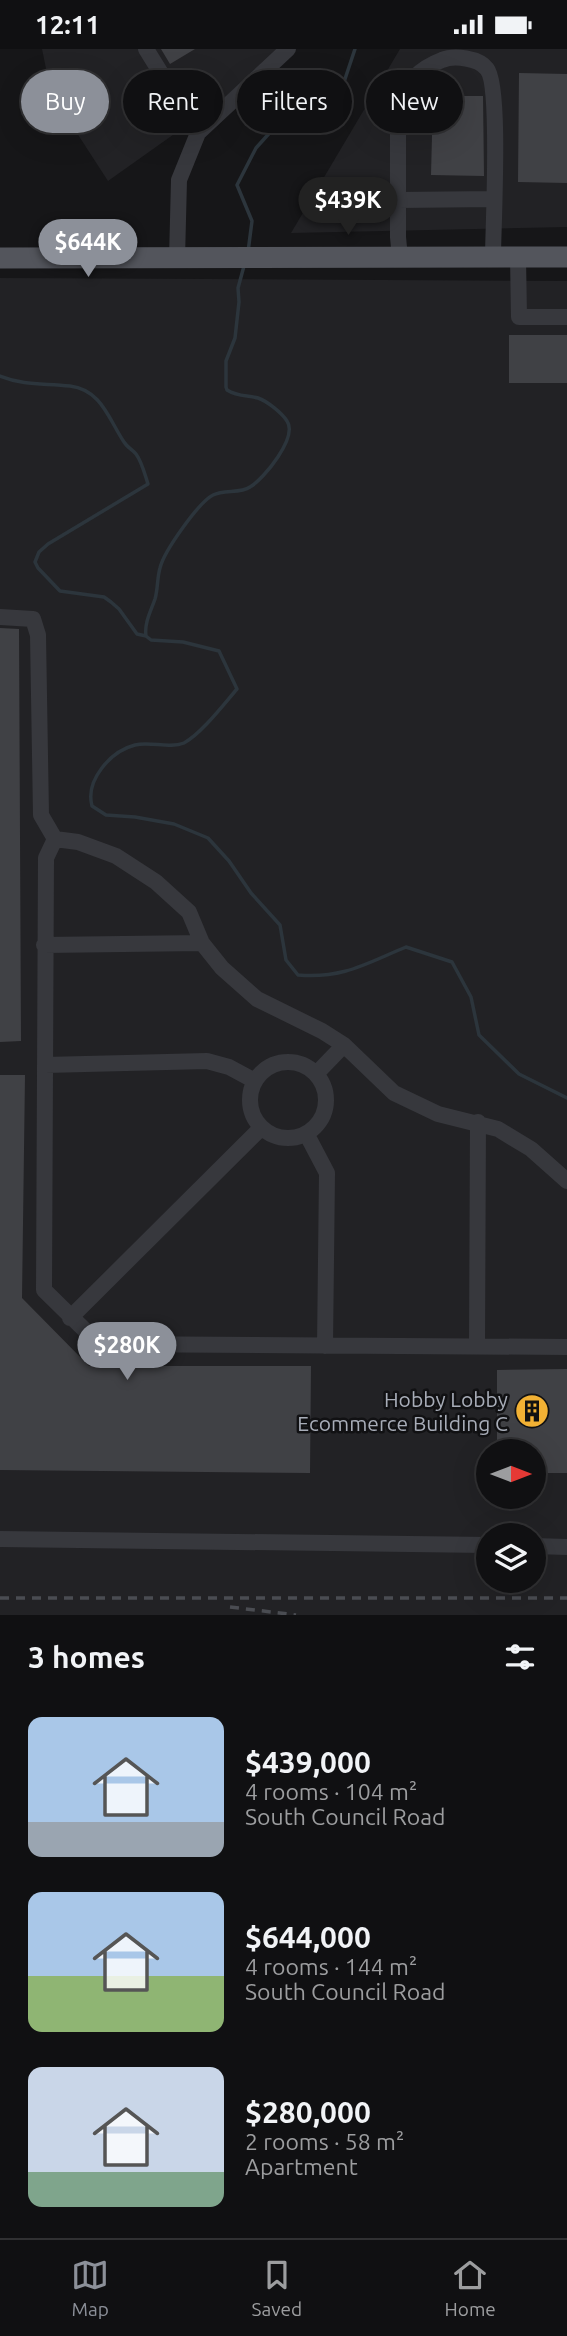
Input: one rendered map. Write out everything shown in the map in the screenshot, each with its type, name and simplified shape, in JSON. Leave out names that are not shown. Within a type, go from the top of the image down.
[{"type":"main road","points":[[0,258],[567,257]]},
{"type":"lane","points":[[146,49],[159,70]]},
{"type":"lane","points":[[223,110],[288,49]]},
{"type":"lane","points":[[400,258],[398,105],[402,92],[415,76],[430,64],[448,57],[475,61],[486,67],[491,76],[495,129],[493,257]]},
{"type":"lane","points":[[177,258],[179,180],[198,133]]},
{"type":"lane","points":[[398,200],[494,199]]},
{"type":"lane","points":[[518,257],[519,317],[567,317]]},
{"type":"lane","points":[[0,617],[33,619],[38,635],[41,815],[55,839]]},
{"type":"lane","points":[[55,839],[78,842],[116,856],[156,881],[189,912],[202,943],[222,968],[257,999],[344,1045],[394,1093],[438,1114],[498,1129],[531,1149],[567,1181]]},
{"type":"lane","points":[[55,839],[46,858],[44,1290],[70,1318],[99,1344],[567,1347]]},
{"type":"lane","points":[[44,945],[202,943]]},
{"type":"lane","points":[[316,1074],[344,1045]]},
{"type":"lane","points":[[45,1065],[207,1062],[229,1067],[255,1081]]},
{"type":"lane","points":[[278,1063],[299,1063],[316,1074],[323,1084],[326,1108],[321,1120],[307,1135],[281,1138],[261,1128],[255,1120],[250,1101],[255,1081],[269,1067],[278,1063]]},
{"type":"lane","points":[[477,1346],[478,1122]]},
{"type":"lane","points":[[70,1318],[261,1128]]},
{"type":"lane","points":[[307,1135],[327,1173],[325,1346]]},
{"type":"lane","points":[[0,1539],[476,1545]]},
{"type":"lane","points":[[546,1546],[567,1547]]},
{"type":"shaded area","points":[[42,49],[294,49],[264,70],[237,70],[237,89],[223,99],[223,70],[123,70],[123,133],[176,133],[108,181],[77,133],[109,133],[109,70],[46,70]]},
{"type":"shaded area","points":[[400,49],[567,49],[567,227],[291,233],[366,106],[366,133],[463,133],[463,70],[388,70]]},
{"type":"shaded area","points":[[0,278],[567,281],[567,1615],[0,1615]]},
{"type":"building","points":[[161,49],[195,49],[170,64]]},
{"type":"building","points":[[519,73],[567,74],[567,183],[518,182]]},
{"type":"building","points":[[463,96],[483,96],[484,176],[431,175],[432,133],[463,133]]},
{"type":"building","points":[[509,335],[567,335],[567,383],[509,383]]},
{"type":"building","points":[[0,628],[19,629],[21,1041],[0,1042]]},
{"type":"building","points":[[0,1075],[25,1075],[22,1298],[89,1366],[311,1366],[310,1473],[0,1470]]},
{"type":"building","name":"Hobby Lobby Ecommerce Building C","points":[[567,1369],[567,1473],[546,1473],[546,1439],[497,1439],[497,1370]]},
{"type":"waterway","points":[[248,252],[252,221],[237,185],[256,148],[292,108],[334,101],[340,94],[355,49]]},
{"type":"waterway","points":[[146,636],[160,568],[183,528],[199,507],[213,495],[246,489],[256,483],[278,457],[288,437],[289,428],[282,414],[258,398],[239,395],[226,387],[226,361],[235,338],[238,288],[244,266]]},
{"type":"waterway","points":[[0,376],[26,383],[70,386],[90,393],[103,407],[124,442],[138,457],[148,484],[48,544],[39,552],[35,562],[38,568],[60,591],[104,597],[119,609],[137,634],[151,640],[183,642],[219,651],[237,689],[205,726],[184,743],[141,744],[117,753],[96,777],[92,786],[92,806],[106,815],[174,824],[208,838],[280,925],[286,960],[298,975],[342,972],[406,947],[452,962],[471,997],[479,1035],[519,1074],[567,1098]]},
{"type":"railway","points":[[0,1598],[567,1598]]},
{"type":"railway","points":[[230,1607],[296,1615]]},
{"type":"place","name":"Hobby Lobby Ecommerce Building C","points":[[532,1411]]}]
